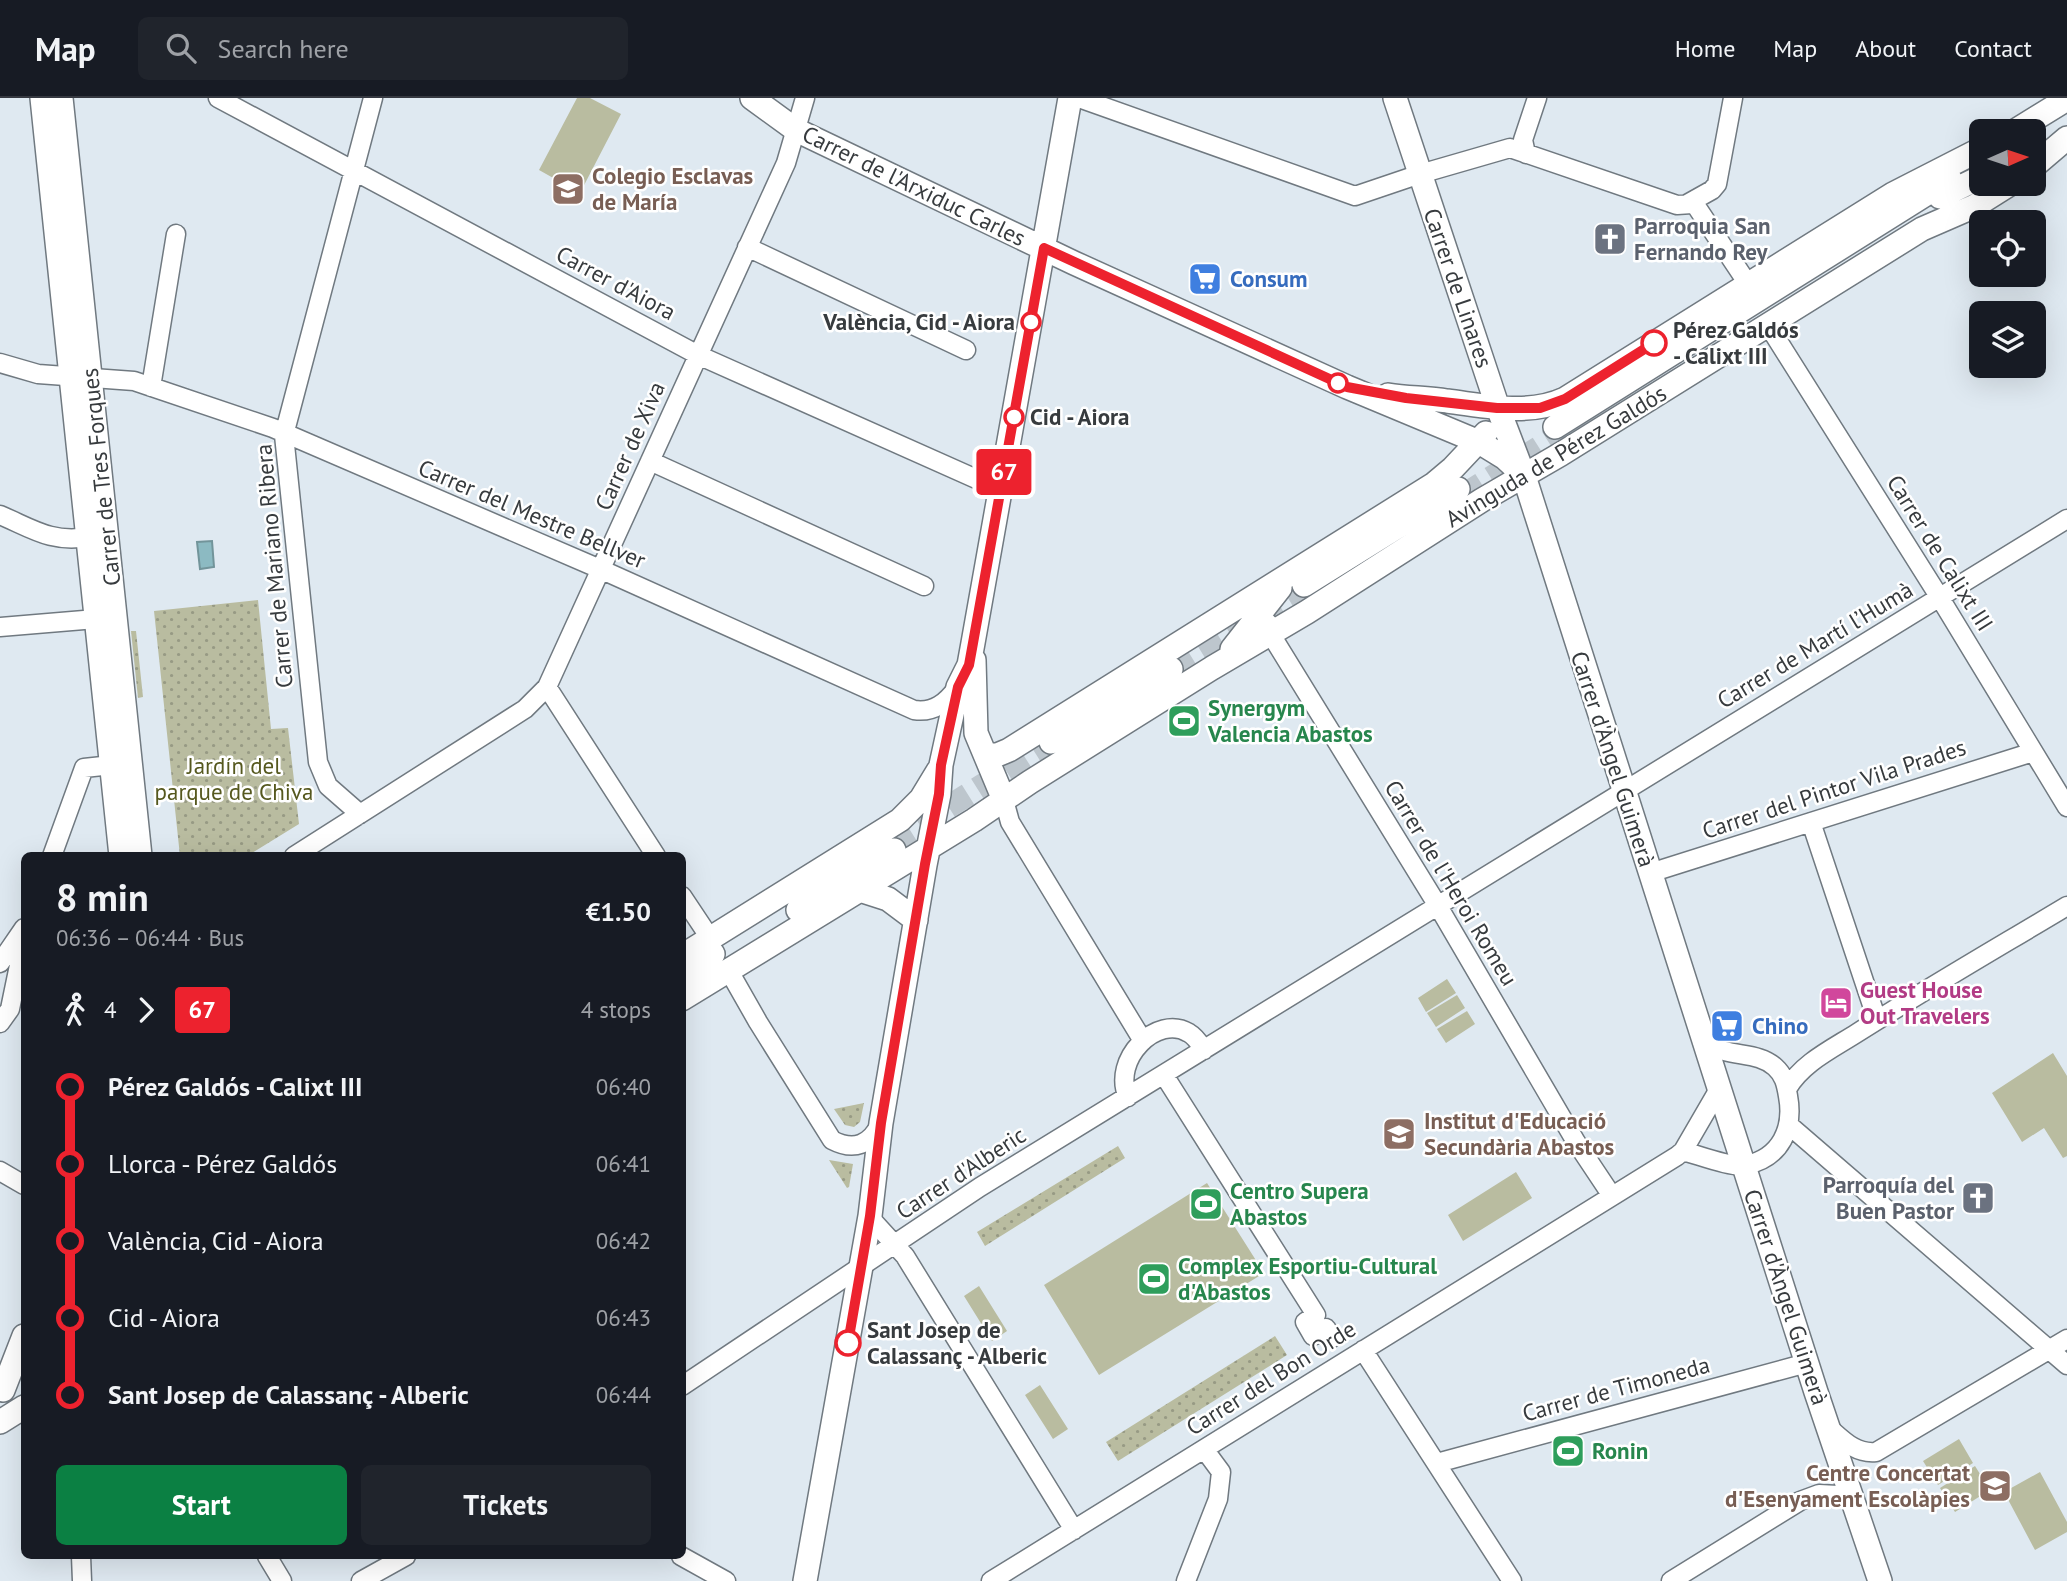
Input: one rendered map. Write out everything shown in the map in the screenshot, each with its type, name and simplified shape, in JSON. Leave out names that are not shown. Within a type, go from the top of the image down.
[{"type":"main road","name":"Carrer de Tres Forques","points":[[42,98],[139,852]]},
{"type":"main road","name":"Carrer de Tres Forques","points":[[61,98],[80,377]]},
{"type":"main road","name":"Carrer de l'Arxiduc Carles","points":[[752,98],[796,130],[1044,248],[1347,387]]},
{"type":"main road","points":[[805,1581],[862,1265],[881,1123],[939,794],[941,765],[958,687],[969,665],[1070,98]]},
{"type":"main road","name":"Carrer de Linares","points":[[1395,98],[1497,408],[1524,476]]},
{"type":"main road","points":[[2030,119],[2047,105],[2067,99]]},
{"type":"main road","points":[[2046,147],[2067,136]]},
{"type":"main road","points":[[2046,155],[2067,136]]},
{"type":"main road","name":"Avinguda de Pérez Galdós","points":[[1212,668],[1295,586],[1434,484],[1479,442],[1489,428],[1497,408],[1540,408],[1565,399],[1893,194],[1969,155]]},
{"type":"main road","name":"Avinguda de Pérez Galdós","points":[[1969,164],[1902,211],[1557,430],[1931,203],[1969,183]]},
{"type":"main road","name":"Avinguda de Pérez Galdós","points":[[686,997],[1922,229],[1975,206],[1991,196]]},
{"type":"main road","points":[[1347,387],[1406,398],[1497,408]]},
{"type":"main road","points":[[1347,387],[1479,442],[1504,458],[1524,476]]},
{"type":"main road","name":"Carrer d'Àngel Guimerà","points":[[1524,476],[1807,1363],[1880,1581]]},
{"type":"main road","name":"Avinguda de Pérez Galdós","points":[[986,755],[997,755],[1009,750],[1460,493]]},
{"type":"main road","name":"Carrer de Tres Forques","points":[[97,535],[96,619],[121,852]]},
{"type":"main road","points":[[973,643],[976,733],[1004,800]]},
{"type":"main road","points":[[1053,746],[1173,671]]},
{"type":"main road","points":[[686,954],[900,820],[921,799],[941,765]]},
{"type":"main road","points":[[686,972],[892,846],[686,979]]},
{"type":"main road","points":[[860,890],[888,899],[915,920]]},
{"type":"main road","points":[[1,1391],[21,1343]]},
{"type":"main road","points":[[1,1391],[21,1378]]},
{"type":"main road","points":[[0,1422],[21,1409]]},
{"type":"main road","name":"Carrer d'Àngel Guimerà","points":[[1828,1427],[1831,1471],[1866,1581]]},
{"type":"street","name":"Carrer d'Aiora","points":[[218,98],[698,355],[1001,490]]},
{"type":"street","name":"Carrer de Mariano Ribera","points":[[360,814],[328,786],[318,762],[284,435],[373,98]]},
{"type":"street","name":"Carrer de Xiva","points":[[300,852],[525,709],[547,687],[786,163],[805,98]]},
{"type":"street","points":[[1079,98],[1355,197],[1507,148],[1678,205],[1692,204],[1699,209],[1748,284]]},
{"type":"street","points":[[1526,155],[1523,139],[1537,98]]},
{"type":"street","points":[[1687,204],[1712,190],[1717,184],[1733,98]]},
{"type":"street","points":[[151,387],[176,234]]},
{"type":"street","points":[[747,247],[966,350]]},
{"type":"street","name":"Carrer de Calixt III","points":[[1768,325],[1940,598],[2067,807]]},
{"type":"street","name":"Carrer del Mestre Bellver","points":[[0,363],[38,374],[121,379],[273,428],[600,569],[914,710],[931,710],[940,706],[958,687]]},
{"type":"street","points":[[650,460],[924,586]]},
{"type":"street","points":[[0,515],[54,538],[70,540],[97,535]]},
{"type":"street","name":"Carrer de Martí l’Humà","points":[[1623,790],[2067,519]]},
{"type":"street","points":[[1270,633],[1268,624],[1271,604],[1295,586]]},
{"type":"street","points":[[0,627],[96,619]]},
{"type":"street","name":"Carrer de l'Heroi Romeu","points":[[1270,633],[1438,906],[1576,1142],[1612,1196]]},
{"type":"street","points":[[547,687],[653,852]]},
{"type":"street","name":"Carrer del Pintor Vila Prades","points":[[1650,873],[2033,752]]},
{"type":"street","points":[[53,852],[84,768],[112,765]]},
{"type":"street","name":"Carrer d'Alberic","points":[[686,1383],[980,1187],[1623,790]]},
{"type":"street","points":[[1004,800],[1010,822],[1143,1041]]},
{"type":"street","points":[[1811,822],[1877,1020]]},
{"type":"street","points":[[686,902],[710,939]]},
{"type":"street","points":[[1787,1089],[1801,1070],[1877,1020],[2067,906]]},
{"type":"street","points":[[0,963],[21,932]]},
{"type":"street","points":[[0,1023],[10,1009],[21,956]]},
{"type":"street","points":[[729,971],[832,1140],[844,1146],[855,1146],[874,1136],[881,1123]]},
{"type":"street","points":[[1128,1097],[1124,1089],[1126,1064],[1133,1049],[1143,1041],[1160,1031],[1178,1029],[1189,1032],[1204,1050]]},
{"type":"street","points":[[1705,1042],[1728,1054],[1761,1058],[1774,1066],[1784,1077],[1791,1108],[1790,1126],[2067,1366]]},
{"type":"street","points":[[1164,1075],[1316,1315],[1305,1322],[1313,1336],[1329,1333]]},
{"type":"street","points":[[1683,1151],[1719,1089]]},
{"type":"street","name":"Carrer d'Àngel Guimerà","points":[[1683,1151],[1744,1166],[1764,1159],[1778,1148],[1790,1126]]},
{"type":"street","name":"Carrer del Bon Orde","points":[[991,1581],[1683,1151]]},
{"type":"street","points":[[0,1171],[21,1183]]},
{"type":"street","points":[[870,1216],[905,1256],[1074,1530]]},
{"type":"street","points":[[1828,1427],[1857,1449],[1876,1452],[2067,1339]]},
{"type":"street","points":[[1363,1350],[1512,1581]]},
{"type":"street","name":"Carrer de Timoneda","points":[[1437,1463],[1807,1363]]},
{"type":"street","points":[[1186,1581],[1218,1499],[1221,1472],[1204,1449]]},
{"type":"street","points":[[1671,1581],[1800,1500],[1819,1494],[1838,1495]]},
{"type":"street","points":[[81,1559],[82,1581]]},
{"type":"street","points":[[269,1559],[282,1581]]},
{"type":"street","points":[[361,1581],[401,1559]]},
{"type":"street","points":[[686,1559],[726,1581]]},
{"type":"green space","points":[[577,98],[590,98],[621,114],[580,193],[539,170]]},
{"type":"green space","name":"Jardín del parque de Chiva","points":[[258,600],[271,729],[288,728],[299,824],[254,852],[180,852],[154,611]]},
{"type":"green space","points":[[131,631],[136,631],[143,697],[138,698]]},
{"type":"green space","points":[[1447,979],[1456,993],[1426,1012],[1418,998]]},
{"type":"green space","points":[[1457,995],[1465,1008],[1436,1027],[1427,1013]]},
{"type":"green space","points":[[1467,1011],[1475,1024],[1446,1043],[1437,1029]]},
{"type":"green space","points":[[2053,1053],[2067,1076],[2067,1156],[2063,1158],[2044,1128],[2022,1142],[1992,1093]]},
{"type":"green space","points":[[864,1103],[860,1122],[854,1127],[845,1125],[834,1109]]},
{"type":"green space","points":[[1118,1146],[1125,1158],[985,1246],[977,1232]]},
{"type":"green space","points":[[829,1160],[853,1164],[849,1187],[847,1188]]},
{"type":"green space","points":[[1516,1172],[1532,1198],[1463,1241],[1448,1215]]},
{"type":"green space","name":"Complex Esportiu-Cultural d'Abastos","points":[[1207,1183],[1264,1273],[1099,1375],[1044,1285]]},
{"type":"green space","points":[[979,1286],[1007,1331],[992,1341],[964,1296]]},
{"type":"green space","points":[[1275,1336],[1287,1355],[1118,1461],[1106,1442]]},
{"type":"green space","points":[[1040,1385],[1068,1429],[1053,1439],[1025,1395]]},
{"type":"green space","points":[[1959,1439],[1973,1463],[1938,1485],[1923,1461]]},
{"type":"green space","points":[[1975,1466],[1990,1490],[1955,1512],[1940,1488]]},
{"type":"green space","points":[[2040,1472],[2067,1522],[2067,1532],[2035,1550],[2004,1492]]},
{"type":"water","points":[[212,541],[214,567],[200,569],[197,542]]},
{"type":"tunnel","points":[[1462,496],[1560,434]]},
{"type":"tunnel","points":[[1175,674],[1309,592]]},
{"type":"tunnel","points":[[891,843],[1051,742]]},
{"type":"bus line","name":"67","points":[[848,1343],[873,1201],[881,1123],[939,794],[941,765],[958,687],[969,665],[1044,248],[1347,387],[1406,398],[1497,408],[1540,408],[1565,399],[1654,343]]},
{"type":"place","name":"Colegio Esclavas de María","points":[[568,189]]},
{"type":"place","name":"Parroquia San Fernando Rey","points":[[1610,239]]},
{"type":"place","name":"Consum","points":[[1205,279]]},
{"type":"place","name":"València, Cid - Aiora","points":[[1031,322]]},
{"type":"place","name":"Pérez Galdós - Calixt III","points":[[1654,343]]},
{"type":"place","name":"Cid - Aiora","points":[[1014,417]]},
{"type":"place","name":"Synergym Valencia Abastos","points":[[1184,721]]},
{"type":"place","name":"Guest House Out Travelers","points":[[1836,1003]]},
{"type":"place","name":"Chino","points":[[1727,1026]]},
{"type":"place","name":"Institut d'Educació Secundària Abastos","points":[[1399,1134]]},
{"type":"place","name":"Parroquía del Buen Pastor","points":[[1978,1198]]},
{"type":"place","name":"Centro Supera Abastos","points":[[1206,1204]]},
{"type":"place","name":"Complex Esportiu-Cultural d'Abastos","points":[[1154,1279]]},
{"type":"place","name":"Sant Josep de Calassanç - Alberic","points":[[848,1343]]},
{"type":"place","name":"Ronin","points":[[1568,1451]]},
{"type":"place","name":"Centre Concertat d'Esenyament Escolàpies","points":[[1995,1486]]}]
